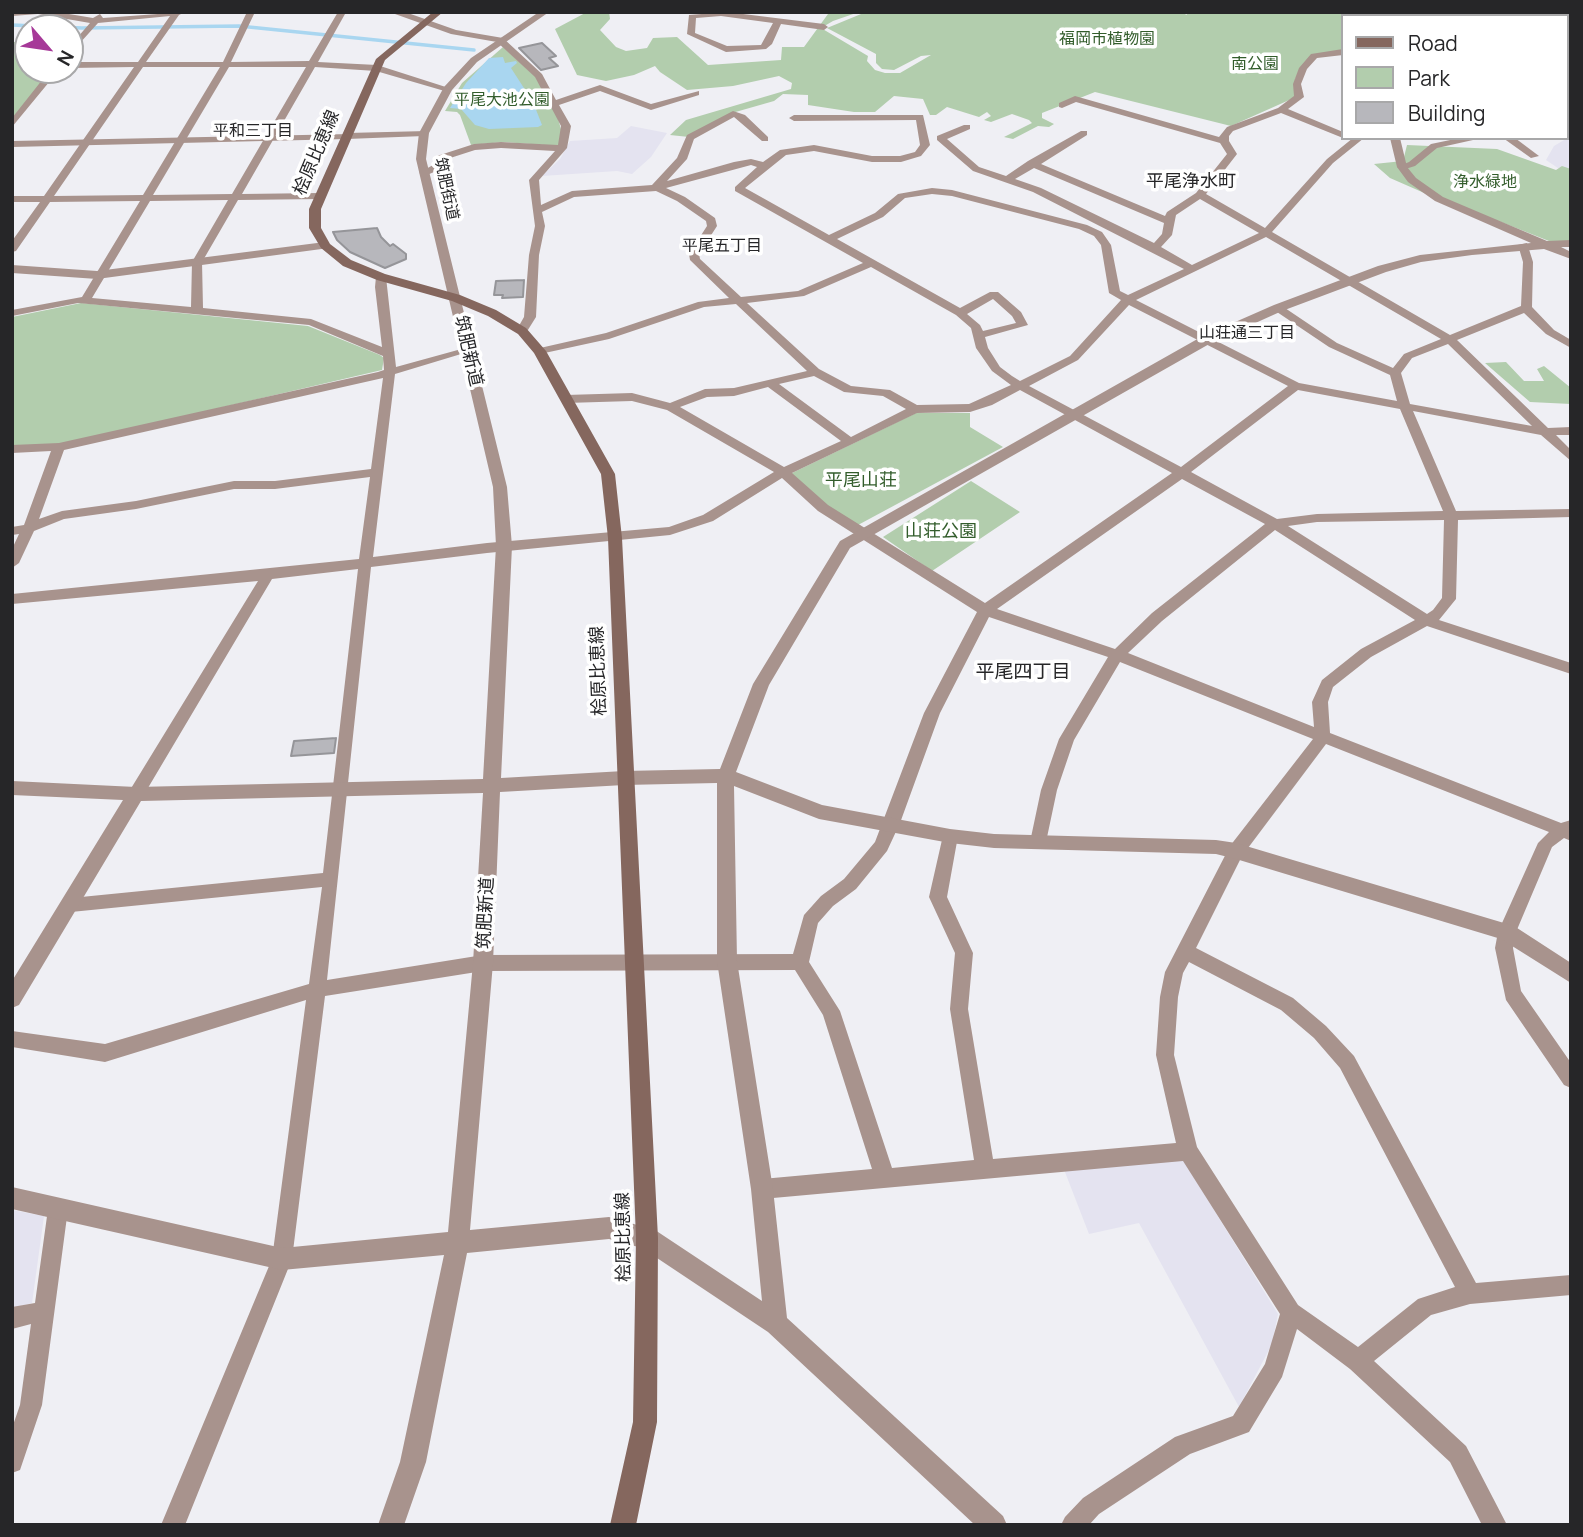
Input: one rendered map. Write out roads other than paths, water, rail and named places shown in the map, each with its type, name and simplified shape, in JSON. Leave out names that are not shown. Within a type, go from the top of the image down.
[{"type":"main road","name":"桧原比恵線","points":[[439,12],[381,59],[320,196],[315,209],[316,228],[325,246],[347,263],[382,277],[456,298],[492,313],[522,331],[540,351],[608,474],[615,538],[647,1238],[645,1422],[623,1525]]},
{"type":"street","points":[[12,14],[39,12],[94,21],[183,12]]},
{"type":"street","points":[[84,34],[104,12]]},
{"type":"street","points":[[85,301],[97,275],[226,64],[251,12]]},
{"type":"street","points":[[197,312],[197,262],[342,12],[396,12],[454,32],[500,40],[539,76],[566,126],[562,148],[534,180],[540,226],[534,255],[530,317],[522,331]]},
{"type":"street","name":"筑肥街道","points":[[456,298],[421,159],[424,133],[449,89],[474,60],[545,12]]},
{"type":"street","points":[[12,249],[176,13]]},
{"type":"street","points":[[778,21],[768,44],[763,47],[726,49],[691,34],[692,18],[722,13],[824,27]]},
{"type":"street","points":[[1155,248],[1167,235],[1171,214],[1200,195],[1232,154],[1224,141],[1224,135],[1230,129],[1280,110],[1299,97],[1297,84],[1303,68],[1314,56],[1342,52]]},
{"type":"street","points":[[84,65],[313,64],[377,68],[449,89]]},
{"type":"street","points":[[12,124],[44,84]]},
{"type":"street","points":[[555,103],[600,88],[651,107],[696,93]]},
{"type":"street","points":[[1062,105],[1075,99],[1224,141]]},
{"type":"street","points":[[1280,110],[1342,135]]},
{"type":"street","points":[[656,187],[682,159],[690,137],[733,114],[742,117],[765,139]]},
{"type":"street","points":[[793,118],[920,117],[925,145],[918,154],[901,159],[872,159],[814,148],[783,152],[739,189],[960,313],[976,327],[982,348],[996,369],[1021,386],[1274,524],[1427,621],[1571,669]]},
{"type":"street","points":[[967,127],[940,138],[976,169],[1037,190],[1190,268]]},
{"type":"street","points":[[12,144],[424,133]]},
{"type":"street","points":[[1007,180],[1084,133]]},
{"type":"street","points":[[12,599],[268,575],[503,546],[670,531],[698,521],[783,472],[915,409],[970,408],[988,402],[1081,352],[1127,300],[1265,234],[1330,161],[1355,140]]},
{"type":"street","points":[[1395,140],[1402,167],[1412,180],[1439,199],[1571,256]]},
{"type":"street","points":[[1402,167],[1412,164],[1434,146],[1466,140]]},
{"type":"street","points":[[1511,140],[1534,156]]},
{"type":"street","points":[[424,173],[438,167],[440,158],[474,147],[501,145],[562,148]]},
{"type":"street","points":[[537,211],[572,194],[647,190],[734,165],[751,162],[764,166]]},
{"type":"street","points":[[1031,163],[1168,220]]},
{"type":"street","points":[[656,187],[681,199],[711,220],[712,226],[694,254],[695,260],[815,372],[848,389],[886,393],[915,409]]},
{"type":"street","points":[[829,239],[879,215],[902,197],[932,191],[952,193],[1083,227],[1098,234],[1106,245],[1115,293],[1296,386],[1544,432],[1571,430]]},
{"type":"street","points":[[1200,195],[1448,338],[1571,457]]},
{"type":"street","points":[[12,199],[320,196]]},
{"type":"street","points":[[776,1324],[762,1189],[727,961],[726,776],[761,684],[845,545],[1206,340],[1278,308],[1351,280],[1420,259],[1522,245],[1571,243]]},
{"type":"street","points":[[1522,245],[1528,262],[1526,308],[1550,332],[1571,345]]},
{"type":"street","points":[[12,269],[97,275],[325,246]]},
{"type":"street","points":[[540,351],[609,336],[702,304],[800,294],[871,263]]},
{"type":"street","points":[[173,1525],[282,1259],[318,989],[365,563],[390,372],[380,287],[382,277]]},
{"type":"street","points":[[960,313],[994,293],[1017,314],[1021,325],[980,335]]},
{"type":"street","name":"筑肥新道","points":[[391,1525],[413,1462],[457,1242],[483,963],[503,546],[500,487],[465,351],[456,298]]},
{"type":"street","points":[[12,313],[85,301],[311,322],[388,355]]},
{"type":"street","points":[[1278,308],[1333,345],[1395,373],[1405,405],[1451,515],[1449,598],[1438,614],[1366,653],[1327,684],[1320,702],[1322,737],[1236,850],[1174,972],[1165,1055],[1188,1151],[1291,1312],[1358,1361],[1458,1454],[1495,1525]]},
{"type":"street","points":[[1395,373],[1408,356],[1526,308]]},
{"type":"street","points":[[12,449],[59,447],[390,372],[465,351]]},
{"type":"street","points":[[671,407],[705,393],[734,392],[815,372]]},
{"type":"street","points":[[770,383],[850,442]]},
{"type":"street","points":[[885,1178],[831,1011],[807,977],[800,962],[810,920],[827,901],[850,884],[881,846],[932,713],[985,610],[1183,472],[1296,386]]},
{"type":"street","points":[[566,399],[632,397],[671,407],[783,472],[823,508],[985,610],[1117,655],[1322,737],[1568,829]]},
{"type":"street","points":[[12,562],[29,528],[59,447]]},
{"type":"street","points":[[12,531],[29,528],[62,515],[136,505],[233,485],[275,485],[377,472]]},
{"type":"street","points":[[1038,842],[1049,790],[1067,739],[1117,655],[1157,617],[1274,524],[1317,518],[1571,513]]},
{"type":"street","points":[[12,999],[268,575]]},
{"type":"street","points":[[12,788],[136,794],[342,790],[726,776],[761,787],[819,812],[950,836],[1236,850],[1507,932],[1571,974]]},
{"type":"street","points":[[1568,829],[1546,843],[1507,932],[1504,948],[1512,995],[1571,1079]]},
{"type":"street","points":[[950,836],[938,897],[964,953],[959,1009],[985,1169]]},
{"type":"street","points":[[71,905],[331,879]]},
{"type":"street","points":[[1185,951],[1287,1004],[1320,1032],[1347,1062],[1470,1294]]},
{"type":"street","points":[[12,1040],[105,1053],[318,989],[483,963],[800,962]]},
{"type":"street","points":[[762,1189],[1188,1151]]},
{"type":"street","points":[[12,1198],[282,1259],[609,1228],[647,1238],[776,1324],[994,1525]]},
{"type":"street","points":[[12,1462],[32,1405],[58,1209]]},
{"type":"street","points":[[1358,1361],[1425,1306],[1470,1294],[1571,1285]]},
{"type":"street","points":[[12,1318],[45,1311]]},
{"type":"street","points":[[1073,1525],[1091,1506],[1183,1445],[1241,1424],[1274,1369],[1291,1312]]},
{"type":"water","points":[[503,57],[505,63],[516,61],[511,68],[533,102],[542,125],[489,129],[475,125],[461,109],[450,108],[466,83],[489,58]]},
{"type":"waterway","points":[[12,25],[82,28],[239,26],[474,50]]},
{"type":"district","name":"平和三丁目","points":[[253,132]]},
{"type":"district","name":"平尾浄水町","points":[[1191,182]]},
{"type":"district","name":"平尾五丁目","points":[[722,247]]},
{"type":"district","name":"山荘通三丁目","points":[[1247,334]]},
{"type":"district","name":"平尾四丁目","points":[[1023,673]]},
{"type":"park label","name":"福岡市植物園","points":[[1107,40]]},
{"type":"park label","name":"南公園","points":[[1255,65]]},
{"type":"park label","name":"平尾大池公園","points":[[502,101]]},
{"type":"park label","name":"浄水緑地","points":[[1485,183]]},
{"type":"park label","name":"平尾山荘","points":[[861,481]]},
{"type":"park label","name":"山荘公園","points":[[941,532]]}]
